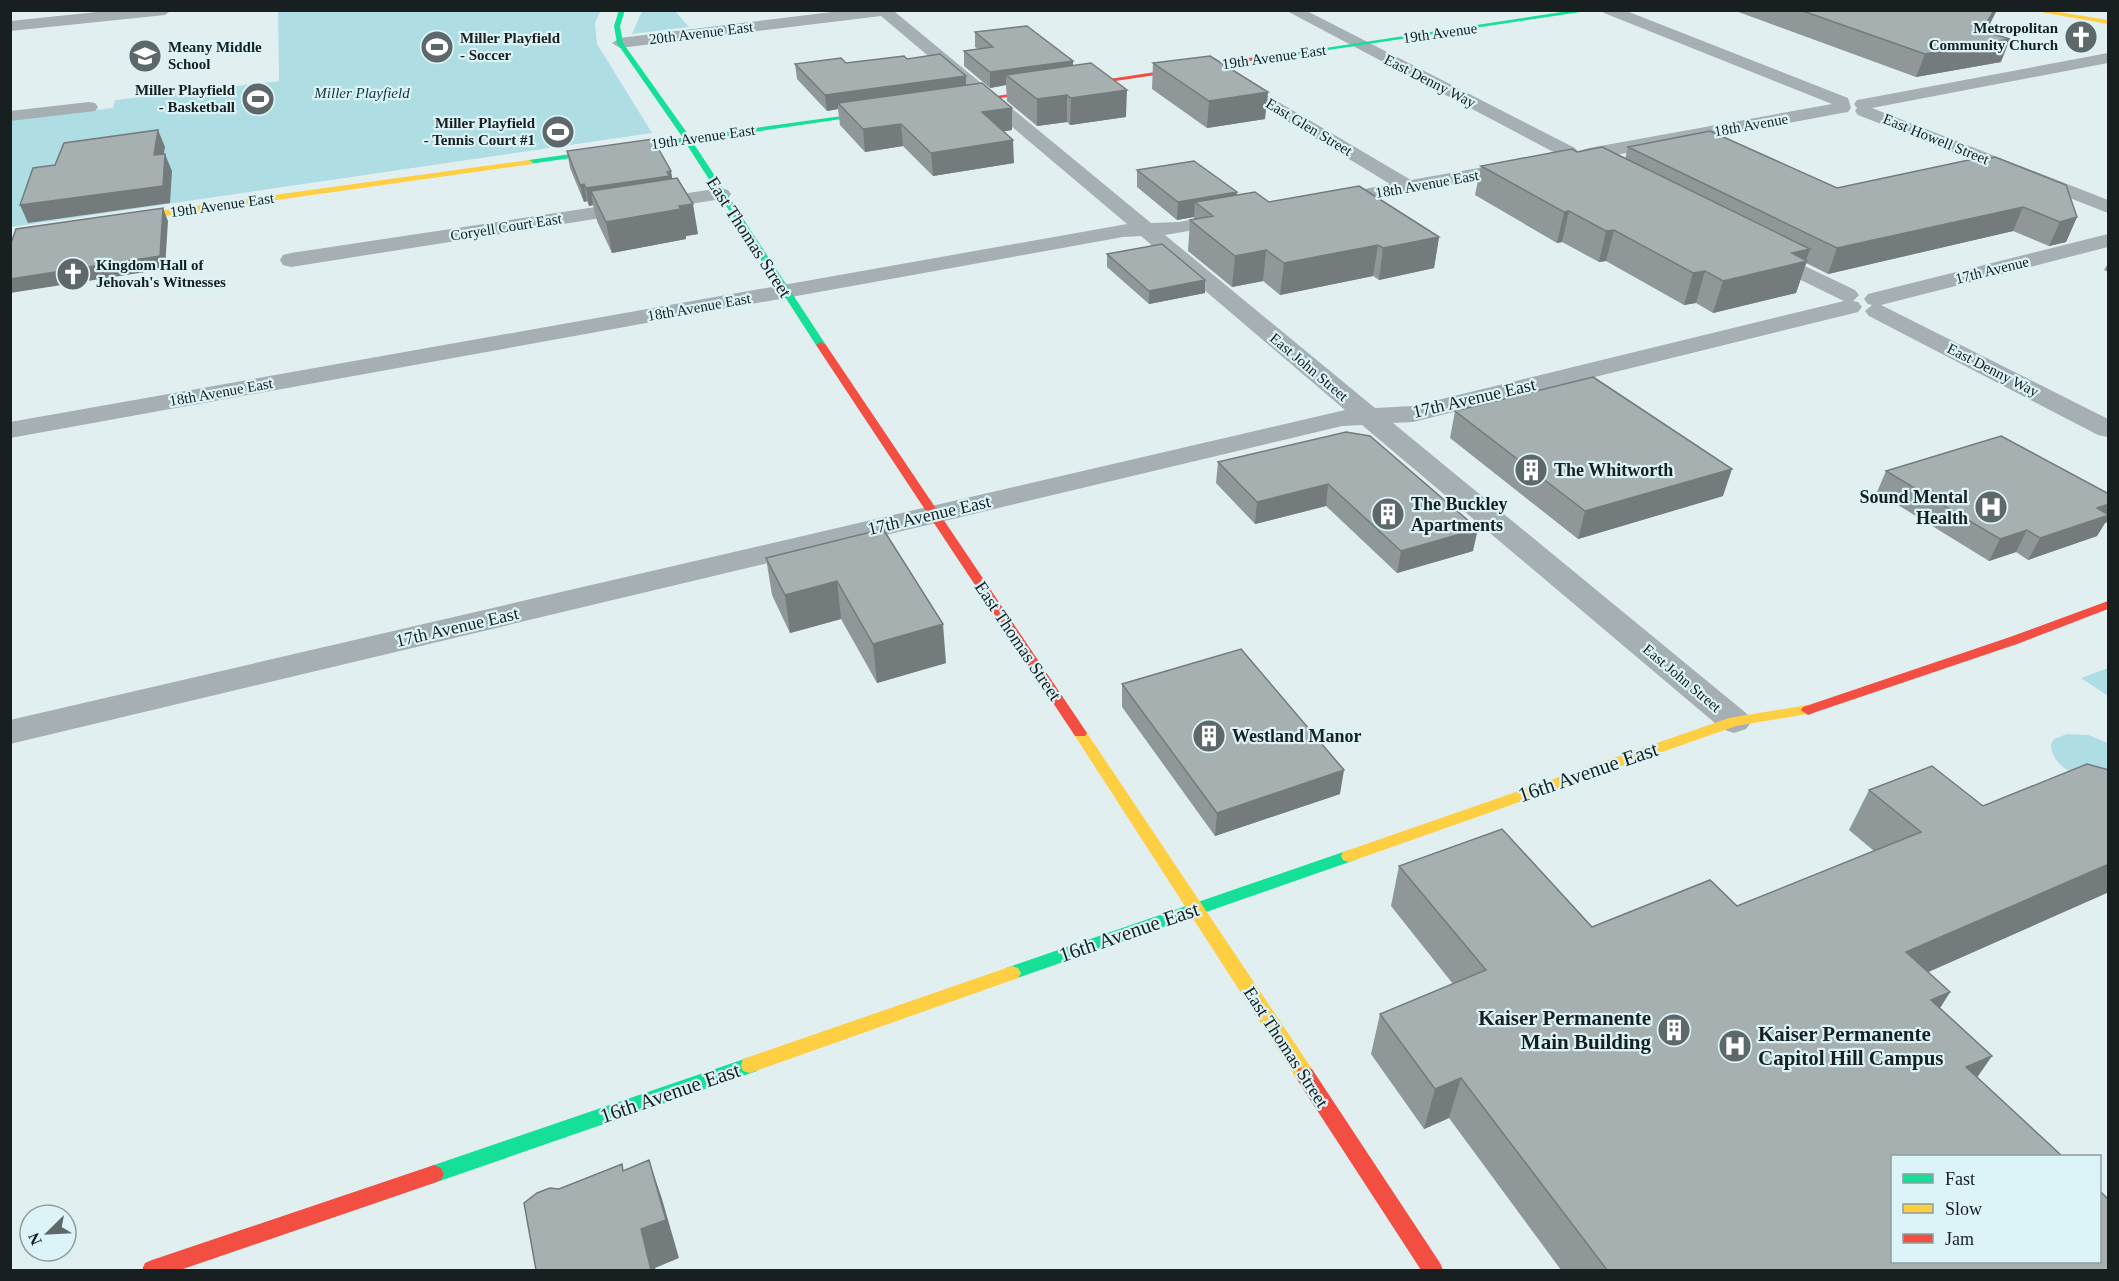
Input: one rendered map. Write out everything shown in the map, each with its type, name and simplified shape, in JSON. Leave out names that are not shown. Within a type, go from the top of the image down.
[{"type":"street","points":[[10,26],[165,10]]},
{"type":"street","points":[[620,43],[615,30],[622,10]]},
{"type":"street","name":"20th Avenue East","points":[[620,43],[889,10]]},
{"type":"street","name":"East Denny Way","points":[[1292,10],[1608,172]]},
{"type":"street","name":"19th Avenue","points":[[1360,45],[1592,10]]},
{"type":"street","points":[[1610,10],[1842,105],[1863,107],[2109,58]]},
{"type":"street","points":[[2032,10],[2109,22]]},
{"type":"street","name":"East John Street","points":[[883,11],[1734,721]]},
{"type":"street","points":[[699,19],[710,32]]},
{"type":"street","name":"East Thomas Street","points":[[620,43],[687,140],[784,291],[1043,677],[1433,1270]]},
{"type":"street","name":"19th Avenue East","points":[[941,104],[1360,45]]},
{"type":"street","name":"East Glen Street","points":[[1209,67],[1408,187]]},
{"type":"street","name":"18th Avenue","points":[[1577,157],[1842,105]]},
{"type":"street","points":[[10,116],[89,106]]},
{"type":"street","name":"East Howell Street","points":[[1863,107],[2109,207]]},
{"type":"street","name":"19th Avenue East","points":[[105,222],[895,111]]},
{"type":"street","name":"18th Avenue East","points":[[1305,206],[1577,157]]},
{"type":"street","name":"Coryell Court East","points":[[291,260],[721,194]]},
{"type":"street","name":"18th Avenue East","points":[[10,430],[1123,231],[1179,228],[1259,214]]},
{"type":"street","name":"17th Avenue","points":[[1862,303],[2109,241]]},
{"type":"street","name":"East Denny Way","points":[[1745,243],[2109,429]]},
{"type":"street","name":"17th Avenue East","points":[[10,732],[1342,418],[1413,414],[1862,303]]},
{"type":"street","name":"16th Avenue East","points":[[152,1270],[631,1107],[1734,721],[1798,713],[2015,640],[2109,605]]},
{"type":"green space","name":"Miller Playfield","points":[[601,10],[595,23],[597,44],[652,133],[11,227],[10,120],[113,108],[115,100],[279,81],[278,11]]},
{"type":"green space","points":[[642,11],[675,11],[689,27],[632,34]]},
{"type":"green space","points":[[2108,668],[2108,696],[2081,678]]},
{"type":"green space","points":[[2067,734],[2088,735],[2108,743],[2108,785],[2072,773],[2057,761],[2051,744],[2054,739]]},
{"type":"building","points":[[1800,10],[1994,10],[1982,31],[2010,39],[1925,54]]},
{"type":"building","points":[[1027,26],[1073,61],[990,72],[964,51],[993,47],[975,32]]},
{"type":"building","points":[[940,54],[966,76],[825,95],[795,64],[841,58],[846,63],[904,56],[907,59]]},
{"type":"building","points":[[1210,56],[1268,92],[1209,101],[1153,63]]},
{"type":"building","points":[[1091,63],[1127,90],[1071,98],[1067,95],[1037,99],[1006,75]]},
{"type":"building","points":[[982,83],[1012,108],[982,112],[1013,140],[931,153],[901,124],[863,129],[838,103]]},
{"type":"building","points":[[158,130],[154,155],[165,154],[163,186],[20,205],[33,168],[55,165],[64,143]]},
{"type":"building","points":[[1710,131],[1837,188],[1978,158],[1983,160],[1995,157],[2066,185],[2077,217],[2060,222],[2023,207],[1837,248],[1628,147]]},
{"type":"building","points":[[653,139],[671,171],[667,172],[670,176],[586,188],[584,184],[580,185],[567,151]]},
{"type":"building","points":[[1602,147],[1810,249],[1792,253],[1807,261],[1723,281],[1705,271],[1693,273],[1614,230],[1606,231],[1569,211],[1564,212],[1481,166],[1572,149],[1577,152]]},
{"type":"building","points":[[1194,161],[1237,192],[1178,202],[1137,170]]},
{"type":"building","points":[[677,178],[693,204],[679,206],[681,209],[606,222],[591,191]]},
{"type":"building","points":[[1359,186],[1439,237],[1383,248],[1378,245],[1284,263],[1266,250],[1235,256],[1190,220],[1213,216],[1195,202],[1255,192],[1269,202]]},
{"type":"building","points":[[163,208],[160,256],[10,279],[10,246],[16,229]]},
{"type":"building","points":[[1162,244],[1205,280],[1149,291],[1107,254]]},
{"type":"building","points":[[1593,377],[1732,469],[1585,511],[1455,411]]},
{"type":"building","points":[[1346,432],[1370,436],[1478,529],[1401,551],[1328,484],[1257,502],[1218,462]]},
{"type":"building","name":"Sound Mental Health","points":[[2001,436],[2109,494],[2109,504],[2097,508],[2109,515],[2040,538],[2027,530],[2000,539],[1886,471]]},
{"type":"building","points":[[883,529],[943,624],[873,644],[837,581],[785,595],[766,558]]},
{"type":"building","name":"Westland Manor","points":[[1241,649],[1344,770],[1217,813],[1122,684]]},
{"type":"building","name":"Kaiser Permanente Capitol Hill Campus","points":[[2087,764],[2109,770],[2109,864],[1906,952],[1950,992],[1931,1000],[1992,1056],[1966,1067],[2061,1155],[1891,1155],[1891,1263],[2101,1263],[2101,1192],[2109,1200],[2109,1270],[1607,1270],[1461,1078],[1435,1089],[1380,1014],[1486,970],[1399,866],[1502,829],[1592,927],[1710,880],[1737,906],[1921,832],[1869,790],[1932,766],[1983,806]]},
{"type":"building","points":[[649,1160],[666,1220],[641,1229],[651,1270],[536,1270],[524,1203],[537,1193],[550,1188],[559,1189],[622,1164],[623,1171]]},
{"type":"traffic: fast","points":[[622,10],[617,26],[620,43],[687,139],[821,345]]},
{"type":"traffic: fast","points":[[1282,55],[1591,10]]},
{"type":"traffic: fast","points":[[529,162],[885,112]]},
{"type":"traffic: fast","points":[[1012,973],[1349,856]]},
{"type":"traffic: fast","points":[[434,1174],[750,1065]]},
{"type":"traffic: slow","points":[[2032,10],[2108,22]]},
{"type":"traffic: slow","points":[[122,219],[529,162]]},
{"type":"traffic: slow","points":[[1349,856],[1734,721],[1808,710]]},
{"type":"traffic: slow","points":[[1080,733],[1305,1075]]},
{"type":"traffic: slow","points":[[750,1065],[1012,973]]},
{"type":"traffic: jam","points":[[954,103],[1282,55]]},
{"type":"traffic: jam","points":[[821,345],[1080,733]]},
{"type":"traffic: jam","points":[[1808,710],[2015,640],[2108,605]]},
{"type":"traffic: jam","points":[[1305,1075],[1433,1270]]},
{"type":"traffic: jam","points":[[152,1270],[434,1174]]},
{"type":"place","name":"Metropolitan Community Church","points":[[2081,37]]},
{"type":"place","name":"Miller Playfield - Soccer","points":[[437,47]]},
{"type":"place","name":"Meany Middle School","points":[[145,56]]},
{"type":"place","name":"Miller Playfield - Basketball","points":[[258,99]]},
{"type":"place","name":"Miller Playfield - Tennis Court #1","points":[[558,132]]},
{"type":"place","name":"Kingdom Hall of Jehovah's Witnesses","points":[[73,274]]},
{"type":"place","name":"The Whitworth","points":[[1531,470]]},
{"type":"place","name":"Sound Mental Health","points":[[1991,507]]},
{"type":"place","name":"The Buckley Apartments","points":[[1388,514]]},
{"type":"place","name":"Westland Manor","points":[[1209,736]]},
{"type":"place","name":"Kaiser Permanente Main Building","points":[[1674,1030]]},
{"type":"place","name":"Kaiser Permanente Capitol Hill Campus","points":[[1735,1046]]}]
